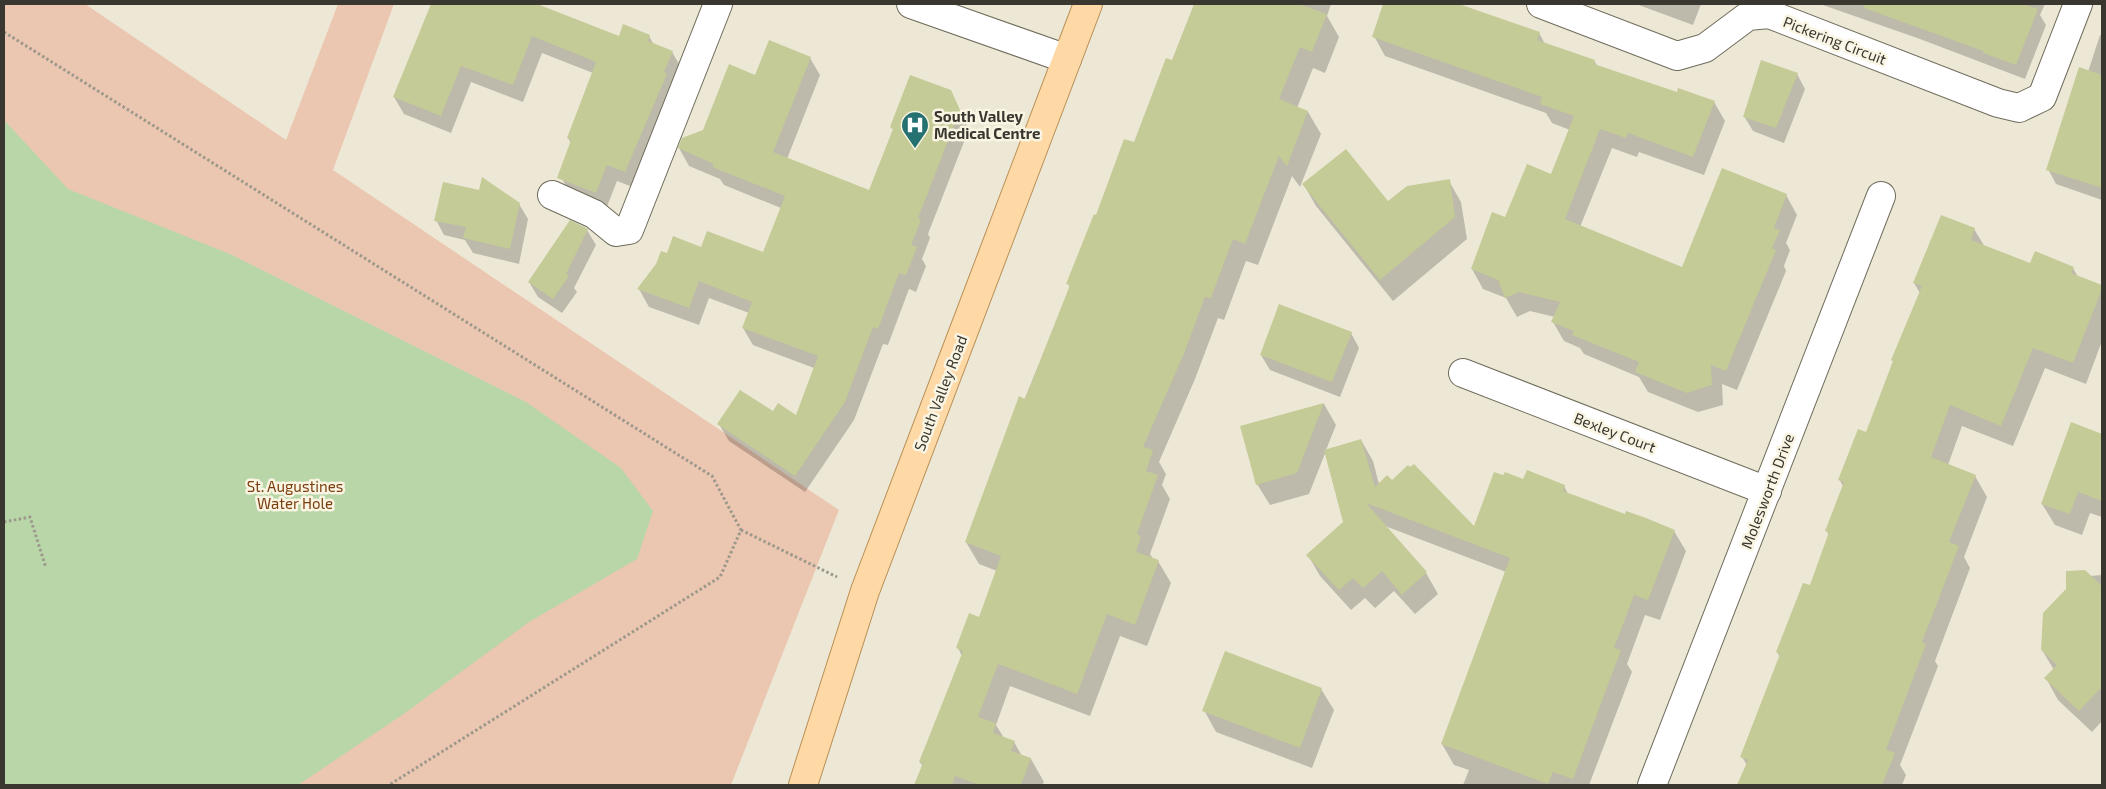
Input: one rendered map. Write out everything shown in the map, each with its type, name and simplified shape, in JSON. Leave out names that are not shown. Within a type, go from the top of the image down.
[{"type":"main road","name":"South Valley Road","points":[[803,785],[864,591],[1088,4]]},
{"type":"street","points":[[552,195],[594,214],[616,232],[629,230],[718,4]]},
{"type":"street","points":[[911,4],[1067,59]]},
{"type":"street","name":"Pickering Circuit","points":[[1541,4],[1678,56],[1705,48],[1748,16],[1769,14],[1998,103],[2019,108],[2042,97],[2078,4]]},
{"type":"street","name":"Molesworth Drive","points":[[1652,785],[1881,196]]},
{"type":"street","name":"Bexley Court","points":[[1463,373],[1767,491]]},
{"type":"path","points":[[4,32],[712,476],[741,530],[864,591]]},
{"type":"path","points":[[4,522],[30,517],[46,568]]},
{"type":"path","points":[[389,785],[720,577],[741,530]]},
{"type":"green space","name":"St. Augustines Water Hole","points":[[4,4],[85,4],[286,140],[338,4],[394,4],[333,170],[839,510],[731,785],[4,785]]},
{"type":"shaded area","points":[[4,120],[68,189],[230,254],[526,402],[621,468],[653,511],[637,559],[529,622],[405,713],[298,785],[4,785]]},
{"type":"building","points":[[431,4],[537,4],[619,36],[623,24],[650,35],[648,41],[673,51],[664,72],[667,74],[625,172],[607,165],[596,193],[557,178],[571,140],[567,138],[596,62],[532,36],[513,85],[461,66],[441,116],[393,97]]},
{"type":"building","points":[[1194,4],[1299,4],[1327,14],[1312,52],[1300,47],[1279,99],[1308,111],[1287,166],[1279,156],[1245,244],[1233,239],[1211,298],[1205,297],[1183,356],[1143,447],[1153,450],[1146,471],[1158,475],[1137,534],[1141,536],[1136,552],[1159,560],[1135,625],[1107,614],[1077,694],[998,664],[978,717],[996,723],[993,733],[1015,741],[1011,751],[1031,758],[1021,785],[980,785],[955,776],[952,785],[914,785],[923,763],[919,762],[963,651],[956,648],[969,613],[979,617],[1001,556],[965,542],[1019,396],[1025,399],[1070,285],[1066,284],[1094,214],[1096,215],[1124,139],[1134,142],[1166,58],[1172,60]]},
{"type":"building","points":[[1383,4],[1459,4],[1540,32],[1537,40],[1595,60],[1594,64],[1677,92],[1678,88],[1715,101],[1693,157],[1628,133],[1626,138],[1600,129],[1565,219],[1682,267],[1722,168],[1787,194],[1774,228],[1780,230],[1772,248],[1776,250],[1726,371],[1711,365],[1712,385],[1687,393],[1635,372],[1639,362],[1572,335],[1574,331],[1551,322],[1560,302],[1519,292],[1505,298],[1498,280],[1471,269],[1492,212],[1505,217],[1527,164],[1551,174],[1574,116],[1540,104],[1542,97],[1372,37]]},
{"type":"building","points":[[1864,4],[2023,4],[2038,9],[2016,65],[1983,53],[1983,51],[1864,8]]},
{"type":"building","points":[[769,40],[811,57],[773,152],[869,190],[893,129],[890,127],[910,75],[951,90],[960,110],[918,218],[921,220],[911,245],[917,247],[906,275],[899,273],[878,329],[873,327],[845,402],[795,476],[717,424],[740,390],[773,411],[778,403],[796,415],[818,356],[742,328],[752,302],[699,281],[689,308],[637,289],[656,264],[661,251],[667,253],[673,236],[701,247],[707,231],[763,252],[785,196],[712,167],[714,164],[678,148],[682,138],[703,130],[729,64],[755,75]]},
{"type":"building","points":[[1761,60],[1798,73],[1776,128],[1743,117]]},
{"type":"building","points":[[2079,67],[2102,75],[2102,188],[2046,170]]},
{"type":"building","points":[[1346,149],[1388,201],[1407,186],[1450,179],[1455,217],[1380,280],[1302,184]]},
{"type":"building","points":[[482,177],[520,203],[510,249],[463,238],[466,227],[434,221],[443,182],[479,190]]},
{"type":"building","points":[[1941,215],[1975,228],[1971,240],[2030,263],[2035,251],[2074,267],[2071,273],[2102,285],[2102,289],[2073,363],[2033,348],[2001,426],[1950,405],[1931,457],[1976,475],[1949,542],[1959,546],[1922,642],[1926,644],[1886,750],[1895,753],[1882,785],[1737,785],[1748,760],[1740,757],[1780,654],[1776,652],[1803,583],[1810,585],[1829,532],[1825,531],[1844,482],[1838,480],[1858,429],[1866,432],[1893,361],[1891,360],[1922,286],[1913,283]]},
{"type":"building","points":[[570,220],[588,229],[566,274],[569,276],[553,299],[528,282]]},
{"type":"building","points":[[1279,304],[1352,332],[1332,382],[1260,355]]},
{"type":"building","points":[[1324,403],[1297,473],[1256,485],[1240,426]]},
{"type":"building","points":[[2071,422],[2102,434],[2102,501],[2078,492],[2070,514],[2041,504]]},
{"type":"building","points":[[1361,439],[1375,487],[1387,475],[1392,480],[1408,465],[1410,467],[1414,464],[1474,526],[1494,472],[1503,475],[1505,472],[1523,479],[1527,470],[1565,485],[1563,491],[1625,514],[1626,511],[1675,530],[1648,600],[1634,595],[1614,648],[1621,650],[1573,779],[1553,772],[1548,784],[1441,744],[1510,558],[1366,503],[1427,572],[1402,595],[1382,571],[1363,588],[1353,578],[1339,590],[1306,555],[1343,522],[1324,450]]},
{"type":"building","points":[[2085,570],[2102,586],[2102,687],[2079,711],[2044,678],[2057,665],[2041,650],[2043,613],[2066,589],[2066,571]]},
{"type":"building","points":[[1225,651],[1322,688],[1300,748],[1202,711]]},
{"type":"place","name":"South Valley Medical Centre","points":[[915,149]]}]
